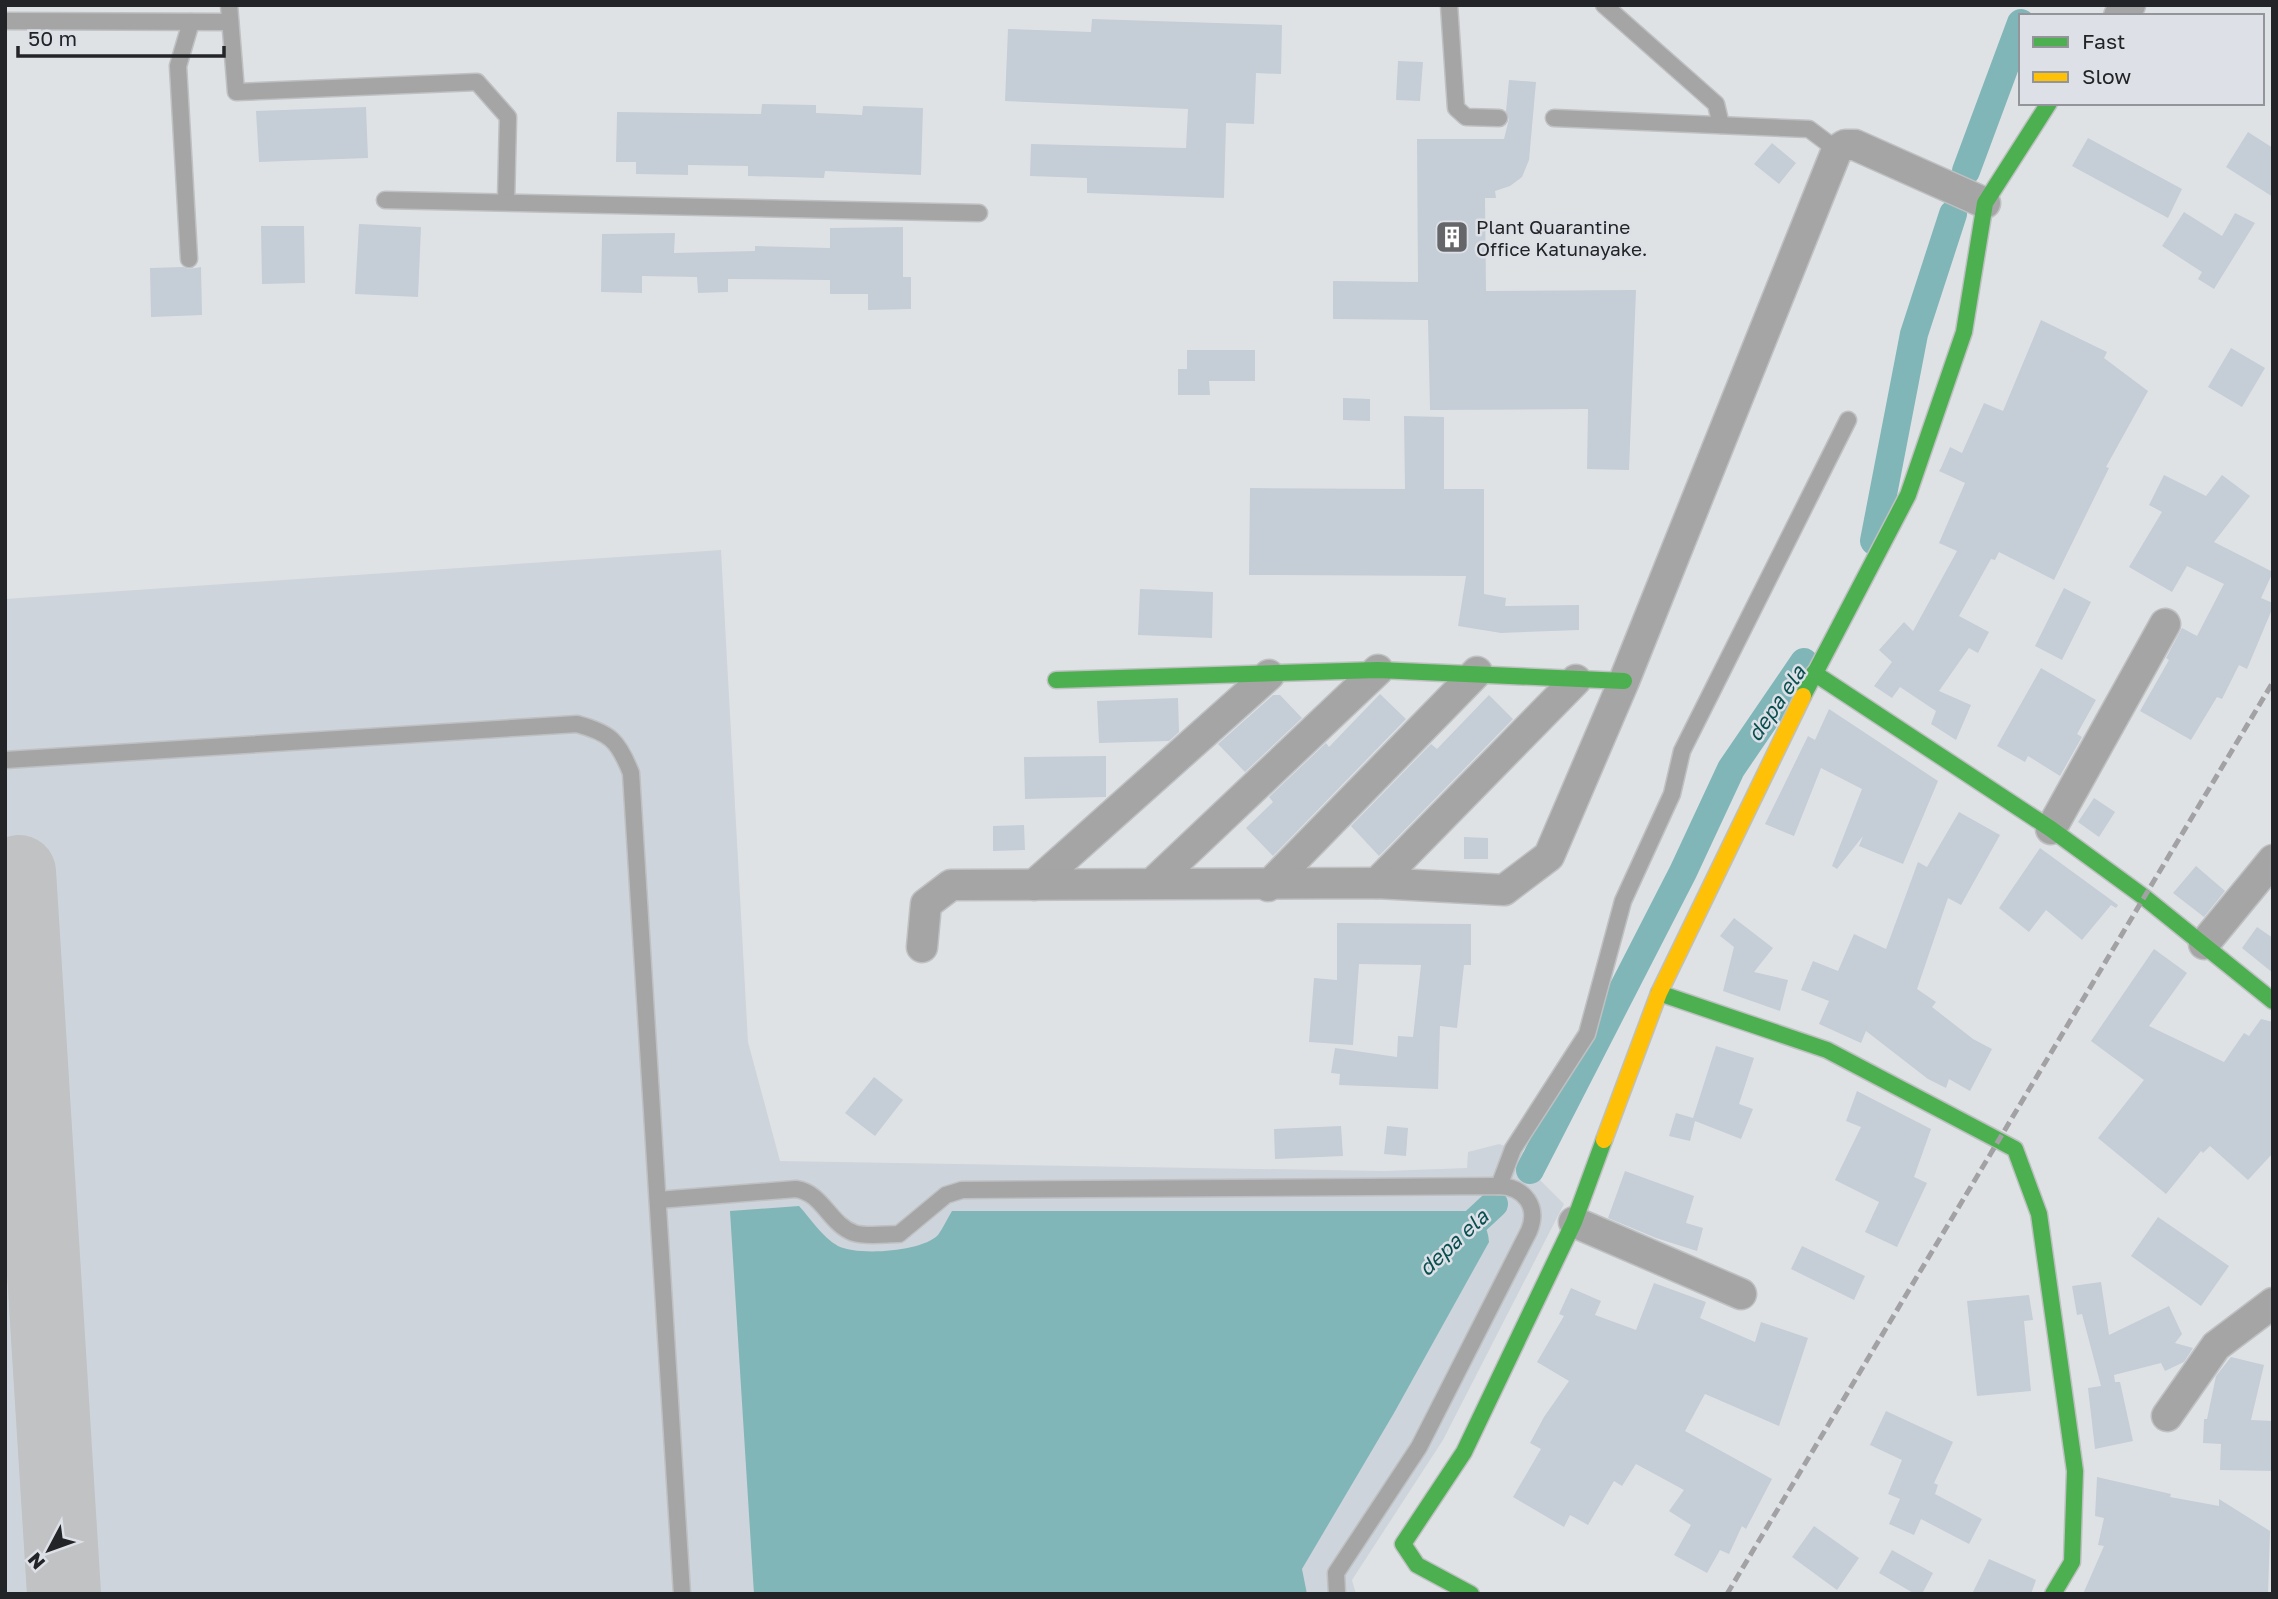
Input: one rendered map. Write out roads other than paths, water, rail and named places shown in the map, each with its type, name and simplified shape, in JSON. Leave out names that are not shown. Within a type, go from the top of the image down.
[{"type":"street","points":[[1471,1594],[1417,1565],[1403,1544],[1464,1452],[1574,1222],[1659,993],[1814,673],[1908,495],[1964,332],[1985,203],[2048,105]]},
{"type":"street","points":[[922,947],[926,904],[951,885],[1153,883],[1268,886],[1377,883],[1504,890],[1549,856],[1625,681],[1837,150],[1845,145],[1855,145],[1985,203]]},
{"type":"street","points":[[2051,829],[2165,624]]},
{"type":"street","points":[[1056,680],[1378,670],[1477,672],[1625,681]]},
{"type":"street","points":[[1153,883],[1378,670]]},
{"type":"street","points":[[1268,886],[1477,672]]},
{"type":"street","points":[[1814,673],[2051,829],[2204,944],[2273,1001]]},
{"type":"street","points":[[1034,885],[1269,675]]},
{"type":"street","points":[[1377,883],[1576,680]]},
{"type":"street","points":[[2204,944],[2273,860]]},
{"type":"street","points":[[1659,993],[1827,1050],[2015,1149],[2039,1214],[2065,1383],[2075,1471],[2072,1562],[2053,1594]]},
{"type":"street","points":[[1574,1222],[1741,1294]]},
{"type":"street","points":[[2167,1416],[2216,1346],[2273,1303]]},
{"type":"lane","points":[[1449,5],[1456,108],[1466,117],[1499,118]]},
{"type":"lane","points":[[1604,5],[1716,104],[1721,125]]},
{"type":"lane","points":[[5,21],[191,22],[229,14],[236,92],[477,82],[508,117],[506,202]]},
{"type":"lane","points":[[188,259],[178,66],[191,22]]},
{"type":"lane","points":[[1554,118],[1809,130],[1837,150]]},
{"type":"lane","points":[[385,200],[979,213]]},
{"type":"lane","points":[[1499,1186],[1513,1149],[1587,1034],[1623,901],[1672,794],[1682,751],[1848,420]]},
{"type":"lane","points":[[5,760],[577,724],[600,730],[614,740],[631,773],[682,1594]]},
{"type":"lane","points":[[658,1199],[796,1189],[816,1197],[843,1227],[855,1234],[899,1234],[946,1195],[962,1190],[1509,1186],[1527,1198],[1533,1214],[1532,1223],[1419,1447],[1336,1573],[1337,1594]]},
{"type":"water","points":[[799,1206],[832,1242],[859,1251],[904,1249],[930,1241],[938,1235],[952,1211],[1467,1211],[1483,1223],[1489,1242],[1394,1413],[1302,1569],[1307,1594],[754,1594],[730,1211]]},
{"type":"waterway","name":"depa ela","points":[[1966,171],[2019,28]]},
{"type":"waterway","name":"depa ela","points":[[1874,541],[1914,334],[1953,214]]},
{"type":"waterway","name":"depa ela","points":[[1530,1170],[1683,872],[1731,769],[1804,662]]},
{"type":"waterway","name":"depa ela","points":[[1453,1242],[1494,1204]]},
{"type":"railway","points":[[1727,1594],[2273,682]]},
{"type":"place","name":"Plant Quarantine Office Katunayake.","points":[[1452,237]]}]
